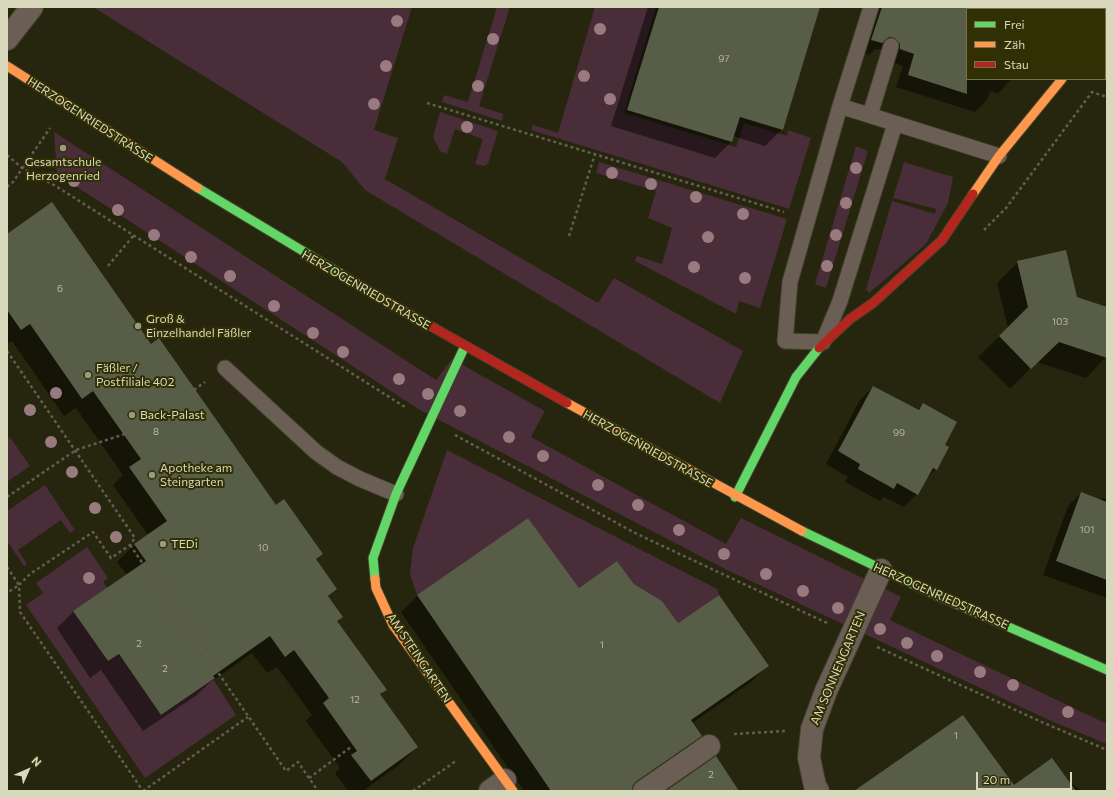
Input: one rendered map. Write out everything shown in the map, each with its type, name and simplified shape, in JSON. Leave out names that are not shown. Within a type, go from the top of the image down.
[{"type":"street","points":[[7,39],[32,7]]},
{"type":"street","name":"HERZOGENRIEDSTRASSE","points":[[7,66],[66,105],[315,261],[464,348],[735,497],[881,570],[1107,670]]},
{"type":"street","points":[[735,497],[796,377],[823,342],[850,319],[873,303],[942,240],[999,156],[1061,80]]},
{"type":"street","name":"AM STEINGARTEN","points":[[464,348],[396,494],[373,558],[376,588],[393,625],[480,745],[503,787]]},
{"type":"street","name":"AM SONNENGARTEN","points":[[818,791],[815,786],[809,758],[812,729],[826,691],[881,570]]},
{"type":"street","points":[[644,791],[709,746]]},
{"type":"lane","points":[[871,7],[840,106],[790,282],[785,341],[823,342],[840,301],[895,124]]},
{"type":"lane","points":[[870,115],[891,46]]},
{"type":"lane","points":[[840,106],[999,156]]},
{"type":"lane","points":[[225,368],[316,452],[337,467],[354,476],[396,494]]},
{"type":"path","points":[[427,103],[808,219]]},
{"type":"path","points":[[7,187],[66,105]]},
{"type":"path","points":[[569,236],[595,154]]},
{"type":"path","points":[[7,155],[22,168],[54,185],[429,422],[637,534],[852,635],[1044,723],[1107,750]]},
{"type":"path","points":[[108,266],[134,235]]},
{"type":"path","points":[[7,351],[135,538],[130,546],[112,558],[93,532],[30,574],[19,585],[7,593]]},
{"type":"path","points":[[7,497],[76,450],[134,431]]},
{"type":"path","points":[[130,546],[286,771],[298,762],[318,791]]},
{"type":"path","points":[[7,567],[19,585],[20,612],[143,791],[248,717]]},
{"type":"path","points":[[177,634],[186,628]]},
{"type":"path","points":[[733,734],[812,729]]},
{"type":"path","points":[[414,791],[480,745]]},
{"type":"path","points":[[309,778],[351,747]]},
{"type":"shaded area","points":[[93,7],[412,7],[374,130],[398,138],[385,179],[598,303],[614,278],[743,351],[720,403],[365,190],[342,162]]},
{"type":"shaded area","points":[[497,7],[510,7],[479,106],[503,114],[502,121],[442,102],[444,95],[468,102]]},
{"type":"shaded area","points":[[595,7],[656,7],[624,113],[736,147],[744,123],[787,136],[788,130],[811,138],[789,209],[531,130],[533,125],[558,133]]},
{"type":"shaded area","points":[[440,112],[498,131],[488,164],[484,166],[475,164],[483,139],[455,129],[447,154],[440,151],[433,137]]},
{"type":"shaded area","points":[[54,132],[436,380],[452,359],[545,411],[531,437],[726,544],[741,518],[901,597],[890,620],[1107,724],[1107,744],[1049,720],[725,569],[420,410],[57,174]]},
{"type":"shaded area","points":[[856,146],[868,151],[826,288],[815,284]]},
{"type":"shaded area","points":[[599,162],[787,219],[760,308],[739,301],[736,314],[635,261],[637,256],[662,264],[672,228],[648,218],[656,191],[596,173]]},
{"type":"shaded area","points":[[904,162],[953,177],[948,203],[926,244],[869,293],[866,289],[892,201],[935,214],[936,209],[893,198]]},
{"type":"shaded area","points":[[10,437],[30,466],[7,482],[7,439]]},
{"type":"shaded area","points":[[447,450],[717,589],[719,595],[678,623],[662,601],[634,584],[617,561],[579,588],[528,518],[417,595],[410,574],[413,548]]},
{"type":"shaded area","points":[[45,485],[75,530],[70,533],[61,520],[18,550],[27,564],[24,566],[7,541],[7,511]]},
{"type":"shaded area","points":[[87,547],[108,578],[103,582],[111,593],[77,616],[108,661],[119,654],[161,715],[213,679],[236,715],[145,778],[26,605],[43,593],[36,583]]},
{"type":"building","points":[[659,7],[820,7],[783,130],[740,117],[732,142],[627,110]]},
{"type":"building","points":[[882,7],[967,7],[967,94],[908,75],[914,54],[900,49],[900,44],[894,38],[889,37],[882,43],[871,40]]},
{"type":"building","points":[[52,202],[151,344],[159,338],[276,505],[284,499],[323,554],[316,559],[337,589],[328,596],[343,617],[337,621],[387,690],[380,694],[418,747],[371,781],[351,755],[357,751],[323,703],[329,698],[294,650],[285,657],[270,636],[213,676],[215,678],[161,715],[119,654],[108,661],[73,611],[146,561],[134,544],[167,521],[129,467],[141,459],[93,391],[82,399],[30,324],[21,330],[7,310],[7,234]]},
{"type":"building","points":[[1066,250],[1077,297],[1107,307],[1107,358],[1059,342],[1031,369],[999,336],[1028,307],[1017,261]]},
{"type":"building","points":[[873,386],[919,410],[923,403],[957,422],[945,445],[949,447],[937,470],[933,468],[918,495],[897,483],[894,489],[858,469],[860,464],[838,451]]},
{"type":"building","points":[[1081,492],[1107,502],[1107,580],[1056,561]]},
{"type":"building","points":[[528,518],[579,588],[617,561],[634,584],[662,601],[678,623],[719,595],[769,666],[691,720],[702,736],[637,781],[633,785],[632,791],[551,791],[417,595]]},
{"type":"building","points":[[963,715],[1014,785],[1052,758],[1076,791],[854,791]]},
{"type":"building","points":[[716,756],[739,791],[666,791]]},
{"type":"traffic: fast","points":[[198,188],[381,298]]},
{"type":"traffic: fast","points":[[375,579],[373,558],[396,494],[464,348]]},
{"type":"traffic: fast","points":[[735,497],[796,377],[819,348]]},
{"type":"traffic: fast","points":[[802,531],[938,596],[1107,670]]},
{"type":"traffic: slow","points":[[7,66],[198,188]]},
{"type":"traffic: slow","points":[[973,194],[999,156],[1061,80]]},
{"type":"traffic: slow","points":[[567,403],[802,531]]},
{"type":"traffic: slow","points":[[375,579],[376,588],[393,625],[513,791]]},
{"type":"traffic: jam","points":[[819,348],[850,319],[873,303],[942,240],[973,194]]},
{"type":"traffic: jam","points":[[381,298],[567,403]]},
{"type":"place","name":"Gesamtschule Herzogenried","points":[[63,148]]},
{"type":"place","name":"Groß & Einzelhandel Fäßler","points":[[138,326]]},
{"type":"place","name":"Fäßler / Postfiliale 402","points":[[88,375]]},
{"type":"place","name":"Back-Palast","points":[[132,415]]},
{"type":"place","name":"Apotheke am Steingarten","points":[[152,475]]},
{"type":"place","name":"TEDi","points":[[163,544]]}]
